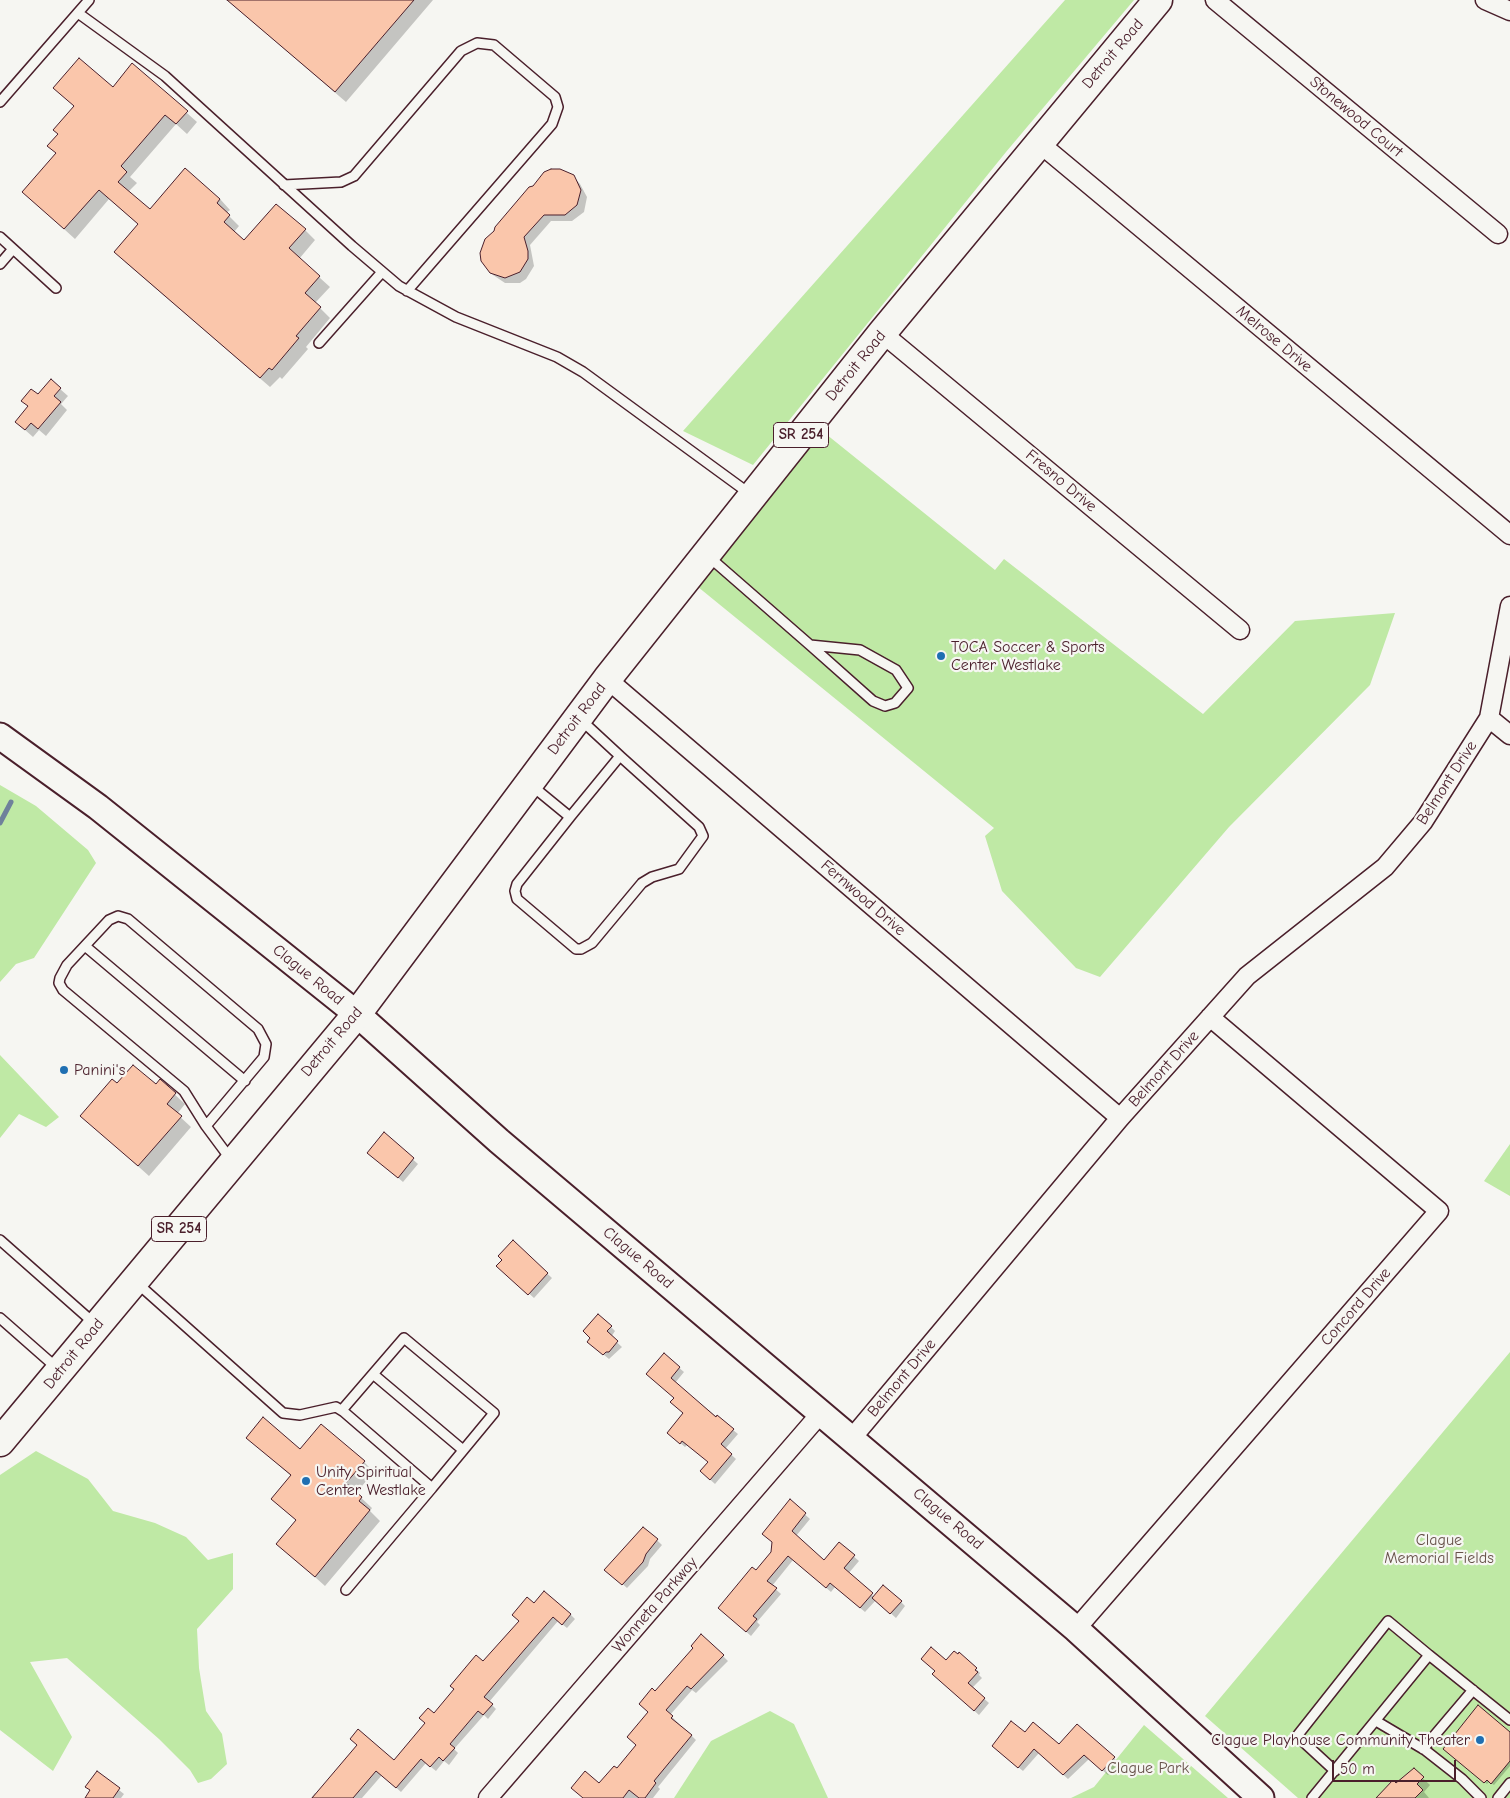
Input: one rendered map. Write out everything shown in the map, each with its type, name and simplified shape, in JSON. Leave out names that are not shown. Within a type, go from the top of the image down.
[{"type":"main road","name":"Detroit Road","points":[[0,1442],[357,1014],[607,679],[882,333],[1038,142],[1158,0]]},
{"type":"main road","name":"Clague Road","points":[[0,736],[98,807],[357,1014],[499,1140],[1076,1628],[1261,1798]]},
{"type":"street","name":"Stonewood Court","points":[[1215,0],[1498,234]]},
{"type":"street","points":[[1485,0],[1510,11]]},
{"type":"street","name":"Melrose Drive","points":[[1038,142],[1510,535]]},
{"type":"street","name":"Fresno Drive","points":[[882,333],[1240,630]]},
{"type":"street","points":[[1510,606],[1489,718],[1510,735]]},
{"type":"street","name":"Fernwood Drive","points":[[607,679],[1120,1118]]},
{"type":"street","name":"Belmont Drive","points":[[852,1438],[1120,1118],[1247,976],[1385,867],[1423,822],[1489,718]]},
{"type":"street","name":"Concord Drive","points":[[1076,1628],[1439,1211],[1210,1017]]},
{"type":"street","name":"Wonneta Parkway","points":[[488,1798],[821,1413]]},
{"type":"lane","points":[[0,102],[90,0]]},
{"type":"lane","points":[[78,13],[165,76],[284,185],[382,272],[407,291],[456,317],[557,357],[584,372],[752,496]]},
{"type":"lane","points":[[284,185],[341,182],[354,176],[460,51],[476,43],[494,45],[555,97],[558,107],[552,124],[407,291]]},
{"type":"lane","points":[[0,237],[56,288]]},
{"type":"lane","points":[[0,264],[13,249]]},
{"type":"lane","points":[[319,342],[382,272]]},
{"type":"lane","points":[[706,554],[873,701],[885,706],[895,703],[908,688],[896,670],[860,650],[810,645]]},
{"type":"lane","points":[[579,717],[699,827],[703,836],[679,869],[652,877],[642,883],[592,943],[581,949],[576,949],[517,899],[515,891],[517,884],[620,756]]},
{"type":"lane","points":[[529,783],[570,817]]},
{"type":"lane","points":[[206,1126],[246,1081],[264,1057],[266,1044],[258,1028],[221,995],[128,919],[118,916],[109,920],[67,965],[60,978],[63,990],[184,1091],[206,1126],[233,1163]]},
{"type":"lane","points":[[85,946],[246,1081]]},
{"type":"lane","points":[[0,1240],[97,1326]]},
{"type":"lane","points":[[134,1281],[283,1413],[300,1415],[328,1407],[336,1407],[342,1410],[432,1488]]},
{"type":"lane","points":[[0,1318],[60,1370]]},
{"type":"lane","points":[[342,1410],[404,1338],[494,1413],[346,1590]]},
{"type":"lane","points":[[373,1374],[464,1450]]},
{"type":"lane","points":[[1335,1771],[1297,1736],[1388,1621],[1510,1720]]},
{"type":"lane","points":[[1312,1798],[1429,1655]]},
{"type":"lane","points":[[1423,1749],[1473,1690]]},
{"type":"lane","points":[[1376,1721],[1423,1749],[1462,1779],[1481,1798]]},
{"type":"lane","points":[[1498,1798],[1510,1783]]},
{"type":"green space","points":[[1065,0],[1134,0],[1006,152],[753,465],[683,431]]},
{"type":"green space","name":"TOCA Soccer & Sports Center Westlake","points":[[811,422],[995,570],[1004,559],[1203,714],[1295,621],[1395,613],[1370,685],[1229,827],[1100,977],[1076,968],[1002,891],[985,836],[994,828],[687,578]]},
{"type":"green space","points":[[0,785],[36,806],[88,850],[96,863],[34,958],[16,964],[0,982]]},
{"type":"green space","points":[[0,1055],[59,1117],[46,1127],[19,1114],[0,1138]]},
{"type":"green space","points":[[1510,1144],[1510,1196],[1484,1181]]},
{"type":"green space","name":"Clague Memorial Fields","points":[[1510,1352],[1510,1798],[1298,1798],[1205,1716]]},
{"type":"green space","points":[[36,1451],[88,1479],[113,1511],[155,1523],[186,1537],[208,1560],[233,1553],[233,1589],[197,1629],[199,1668],[206,1711],[222,1734],[227,1764],[211,1779],[198,1783],[190,1770],[159,1739],[67,1658],[30,1662],[72,1737],[53,1771],[0,1730],[0,1475]]},
{"type":"green space","points":[[770,1711],[794,1724],[828,1798],[674,1798],[711,1741]]},
{"type":"green space","name":"Clague Park","points":[[1144,1725],[1228,1798],[1071,1798],[1094,1787]]},
{"type":"building","points":[[227,0],[414,0],[335,92]]},
{"type":"building","points":[[79,58],[113,87],[132,63],[188,111],[176,124],[165,115],[121,166],[127,172],[118,182],[150,209],[185,168],[220,199],[217,203],[230,215],[224,222],[244,240],[276,204],[306,229],[289,248],[320,276],[305,293],[321,307],[296,336],[299,338],[272,370],[269,368],[260,378],[114,252],[138,224],[99,190],[64,229],[22,192],[56,153],[47,146],[58,134],[53,130],[74,106],[53,88]]},
{"type":"building","points":[[551,169],[560,169],[574,175],[581,190],[577,205],[565,215],[544,215],[524,237],[528,259],[520,272],[505,278],[490,273],[481,261],[480,253],[485,239],[494,231],[495,227],[529,187],[533,186],[544,172]]},
{"type":"building","points":[[51,379],[61,388],[54,396],[61,402],[38,429],[31,423],[25,430],[15,422],[28,406],[21,401],[31,389],[38,394]]},
{"type":"building","points":[[133,1065],[156,1084],[160,1079],[176,1093],[167,1104],[182,1116],[138,1166],[80,1116],[112,1079],[117,1083]]},
{"type":"building","points":[[384,1132],[414,1158],[398,1178],[367,1153]]},
{"type":"building","points":[[513,1240],[548,1273],[528,1295],[496,1266],[502,1260],[498,1256]]},
{"type":"building","points":[[598,1314],[612,1326],[607,1331],[618,1341],[609,1352],[603,1355],[587,1342],[590,1338],[583,1331]]},
{"type":"building","points":[[664,1353],[680,1367],[671,1378],[716,1417],[717,1415],[734,1429],[721,1444],[732,1454],[710,1480],[700,1471],[708,1462],[682,1441],[680,1444],[667,1433],[683,1413],[670,1402],[674,1398],[646,1374]]},
{"type":"building","points":[[263,1417],[300,1449],[321,1424],[365,1461],[346,1483],[362,1497],[359,1501],[370,1510],[315,1577],[276,1544],[296,1520],[271,1499],[291,1475],[246,1438]]},
{"type":"building","points":[[790,1499],[806,1513],[792,1531],[824,1560],[839,1542],[855,1555],[844,1568],[873,1593],[860,1608],[830,1583],[826,1588],[788,1556],[767,1581],[777,1588],[753,1616],[757,1619],[746,1632],[718,1608],[752,1567],[756,1570],[771,1552],[772,1542],[762,1534]]},
{"type":"building","points":[[643,1527],[658,1539],[646,1554],[643,1562],[622,1585],[604,1570]]},
{"type":"building","points":[[883,1585],[902,1601],[890,1614],[872,1598]]},
{"type":"building","points":[[544,1591],[571,1614],[562,1625],[553,1617],[525,1649],[484,1697],[493,1704],[483,1715],[478,1711],[450,1744],[455,1748],[443,1761],[439,1757],[430,1767],[421,1759],[396,1788],[376,1771],[353,1798],[312,1798],[357,1745],[350,1739],[358,1729],[394,1760],[425,1723],[419,1718],[428,1708],[434,1713],[454,1689],[450,1686],[476,1655],[483,1661],[519,1621],[512,1615],[527,1597],[534,1603]]},
{"type":"building","points":[[701,1634],[724,1655],[691,1689],[687,1686],[666,1710],[673,1716],[671,1718],[692,1735],[654,1781],[656,1783],[645,1798],[639,1798],[629,1790],[623,1798],[583,1798],[571,1788],[585,1771],[599,1783],[614,1766],[617,1768],[636,1745],[627,1737],[648,1712],[639,1704],[652,1688],[655,1691],[693,1648],[691,1646]]},
{"type":"building","points":[[931,1647],[946,1660],[954,1651],[958,1654],[959,1652],[977,1668],[975,1670],[978,1672],[968,1683],[985,1698],[974,1711],[932,1674],[935,1671],[921,1659]]},
{"type":"building","name":"Clague Playhouse Community Theater","points":[[1478,1705],[1510,1732],[1510,1761],[1491,1784],[1487,1780],[1484,1783],[1443,1749]]},
{"type":"building","points":[[1011,1721],[1025,1732],[1033,1722],[1059,1744],[1077,1724],[1115,1757],[1102,1771],[1084,1755],[1063,1775],[1034,1749],[1018,1768],[992,1746]]},
{"type":"building","points":[[1414,1768],[1424,1777],[1417,1784],[1423,1790],[1415,1798],[1376,1798],[1393,1780],[1396,1783]]},
{"type":"building","points":[[97,1771],[120,1788],[113,1798],[85,1798],[90,1790],[85,1787]]},
{"type":"waterway","points":[[0,823],[11,802]]},
{"type":"place","name":"TOCA Soccer & Sports Center Westlake","points":[[941,656]]},
{"type":"place","name":"Panini's","points":[[64,1070]]},
{"type":"place","name":"Unity Spiritual Center Westlake","points":[[306,1481]]},
{"type":"place","name":"Clague Playhouse Community Theater","points":[[1480,1740]]}]
